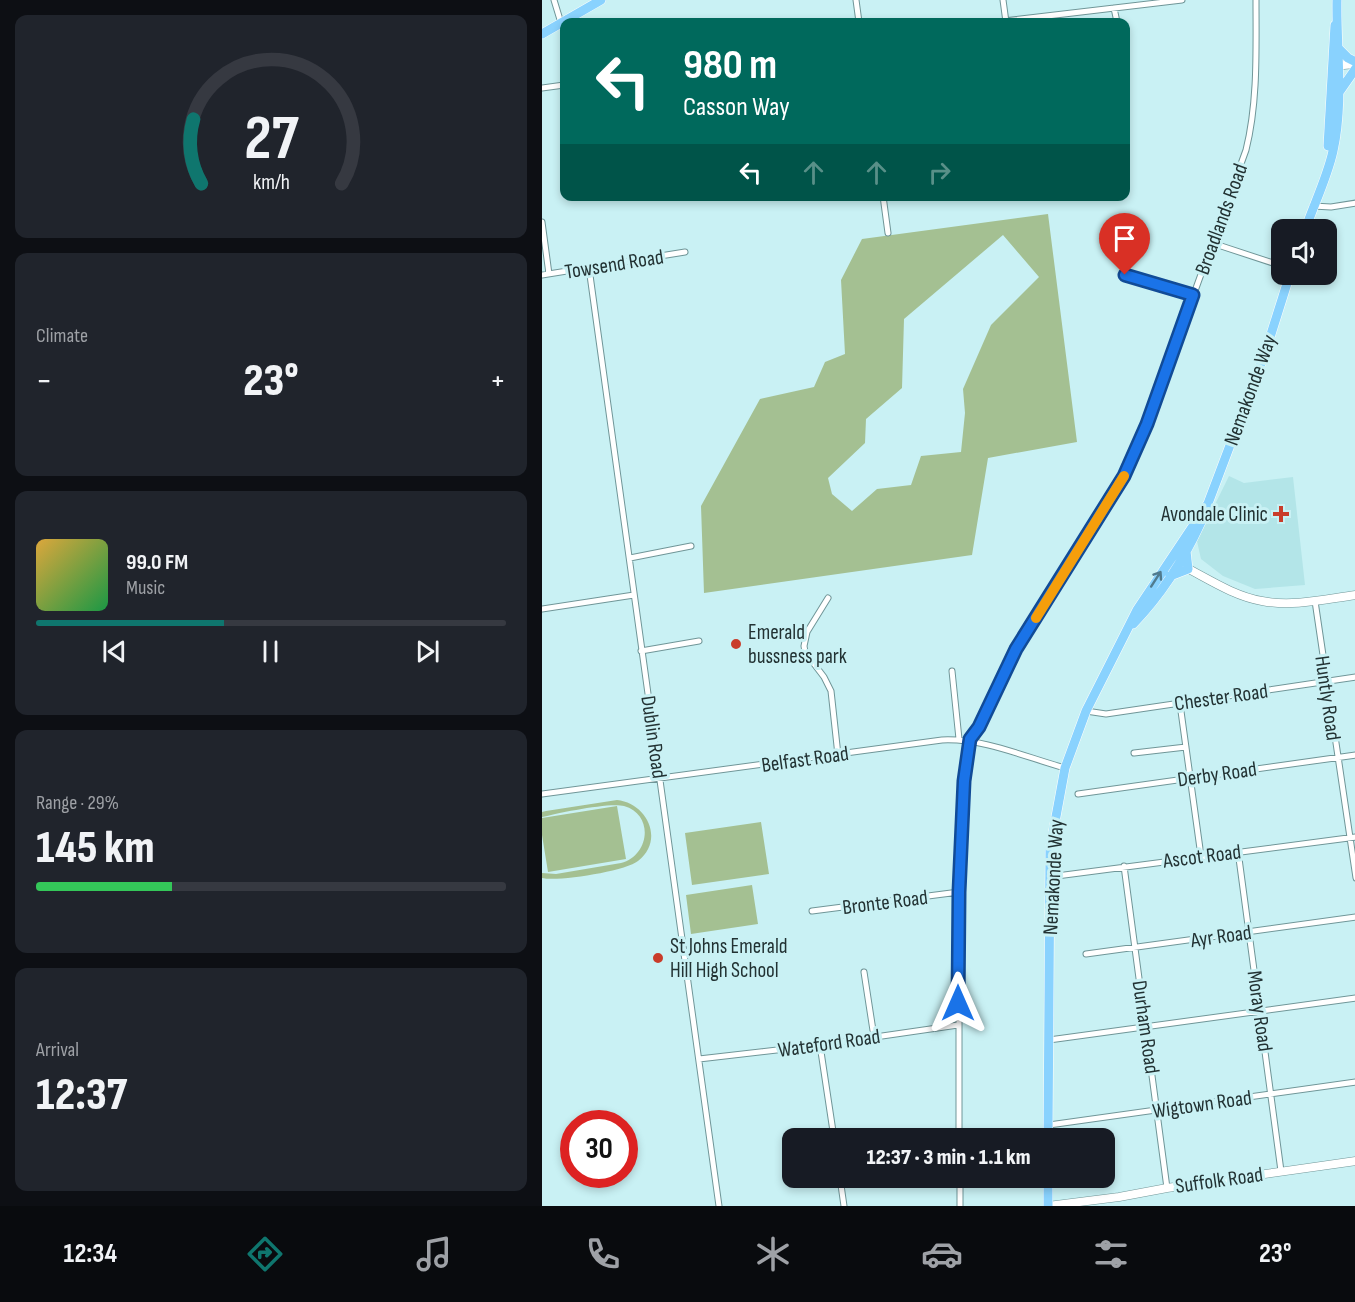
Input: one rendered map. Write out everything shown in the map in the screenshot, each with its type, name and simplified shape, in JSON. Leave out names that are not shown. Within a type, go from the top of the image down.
[{"type":"highway","points":[[570,18],[601,0]]},
{"type":"highway","points":[[1324,177],[1339,49],[1337,0]]},
{"type":"highway","points":[[1309,219],[1331,160],[1334,141],[1339,92],[1332,34],[1337,20]]},
{"type":"highway","points":[[542,34],[560,24]]},
{"type":"highway","points":[[1339,49],[1355,65],[1339,92]]},
{"type":"highway","name":"Nemakonde Way","points":[[1127,630],[1144,612],[1170,576],[1201,522],[1266,350],[1287,285]]},
{"type":"highway","name":"Nemakonde Way","points":[[1049,1128],[1049,877],[1051,840],[1066,768],[1099,682],[1140,604],[1207,505]]},
{"type":"highway","points":[[1170,576],[1188,569],[1186,551]]},
{"type":"highway","points":[[1048,1188],[1048,1206]]},
{"type":"street","points":[[554,0],[560,20]]},
{"type":"street","points":[[856,0],[858,18]]},
{"type":"street","points":[[1003,0],[1005,18]]},
{"type":"street","points":[[1037,18],[1182,0]]},
{"type":"street","name":"Broadlands Road","points":[[959,1128],[959,892],[964,781],[969,742],[979,727],[1016,649],[1124,476],[1154,408],[1249,137],[1256,63],[1256,0]]},
{"type":"street","points":[[1114,8],[1116,18]]},
{"type":"street","points":[[1336,65],[1355,65]]},
{"type":"street","points":[[542,88],[560,86]]},
{"type":"street","points":[[884,201],[888,233]]},
{"type":"street","points":[[1313,206],[1331,207],[1355,202]]},
{"type":"street","points":[[542,222],[549,274]]},
{"type":"street","points":[[1212,243],[1271,262]]},
{"type":"street","name":"Towsend Road","points":[[542,275],[685,252]]},
{"type":"street","name":"Dublin Road","points":[[589,268],[719,1206]]},
{"type":"street","points":[[1125,275],[1193,295]]},
{"type":"street","points":[[630,558],[691,546]]},
{"type":"street","points":[[1170,558],[1226,589],[1255,599],[1287,603],[1355,595]]},
{"type":"street","points":[[542,609],[634,596]]},
{"type":"street","points":[[828,598],[807,632],[803,646],[831,691],[838,755]]},
{"type":"street","name":"Huntly Road","points":[[1315,601],[1337,758],[1353,837],[1355,878]]},
{"type":"street","points":[[641,651],[699,641]]},
{"type":"street","points":[[952,671],[959,739]]},
{"type":"street","name":"Chester Road","points":[[1086,711],[1106,714],[1355,677]]},
{"type":"street","points":[[1180,704],[1201,856]]},
{"type":"street","name":"Belfast Road","points":[[542,794],[959,739],[985,744],[1066,768]]},
{"type":"street","points":[[1134,753],[1186,747]]},
{"type":"street","name":"Derby Road","points":[[1078,794],[1355,755]]},
{"type":"street","name":"Ascot Road","points":[[1049,877],[1353,837]]},
{"type":"street","name":"Moray Road","points":[[1238,851],[1281,1171]]},
{"type":"street","name":"Durham Road","points":[[1124,866],[1167,1188]]},
{"type":"street","name":"Bronte Road","points":[[812,911],[959,892]]},
{"type":"street","name":"Ayr Road","points":[[1086,954],[1355,917]]},
{"type":"street","points":[[864,972],[874,1037]]},
{"type":"street","points":[[1049,1040],[1355,998]]},
{"type":"street","name":"Wateford Road","points":[[699,1059],[820,1045],[958,1025]]},
{"type":"street","points":[[820,1045],[832,1128]]},
{"type":"street","name":"Wigtown Road","points":[[1049,1125],[1355,1082]]},
{"type":"street","name":"Suffolk Road","points":[[1048,1206],[1355,1161]]},
{"type":"street","points":[[841,1188],[844,1206]]},
{"type":"street","points":[[960,1188],[960,1206]]},
{"type":"shaded area","points":[[1229,476],[1244,483],[1293,477],[1305,585],[1255,589],[1223,576],[1201,559],[1197,541]]},
{"type":"green space","points":[[1048,214],[1077,442],[988,458],[972,555],[704,593],[701,506],[760,399],[814,387],[825,362],[845,354],[841,280],[862,239]],"holes":[[[1003,235],[1039,277],[991,325],[963,389],[965,413],[961,452],[921,456],[911,485],[877,489],[852,511],[832,494],[828,478],[865,443],[866,419],[902,388],[904,319]]]},
{"type":"green space","points":[[617,800],[637,808],[649,824],[650,843],[638,861],[592,875],[542,878],[542,873],[556,874],[621,863],[638,852],[645,835],[644,826],[641,818],[634,811],[624,806],[596,807],[542,817],[542,812],[546,811]]},
{"type":"green space","points":[[617,806],[626,859],[548,872],[542,835],[542,818]]},
{"type":"green space","points":[[761,822],[769,874],[692,885],[685,833]]},
{"type":"green space","points":[[752,885],[758,924],[691,934],[686,895]]},
{"type":"slow traffic","points":[[1036,618],[1124,476]]},
{"type":"place","name":"Avondale Clinic","points":[[1281,514]]},
{"type":"place","name":"Emerald bussness park","points":[[736,644]]},
{"type":"place","name":"St Johns Emerald Hill High School","points":[[658,958]]},
{"type":"route","points":[[958,1003],[959,892],[964,781],[969,742],[979,727],[1016,649],[1124,476],[1141,440],[1162,385],[1193,295],[1125,275]]}]
